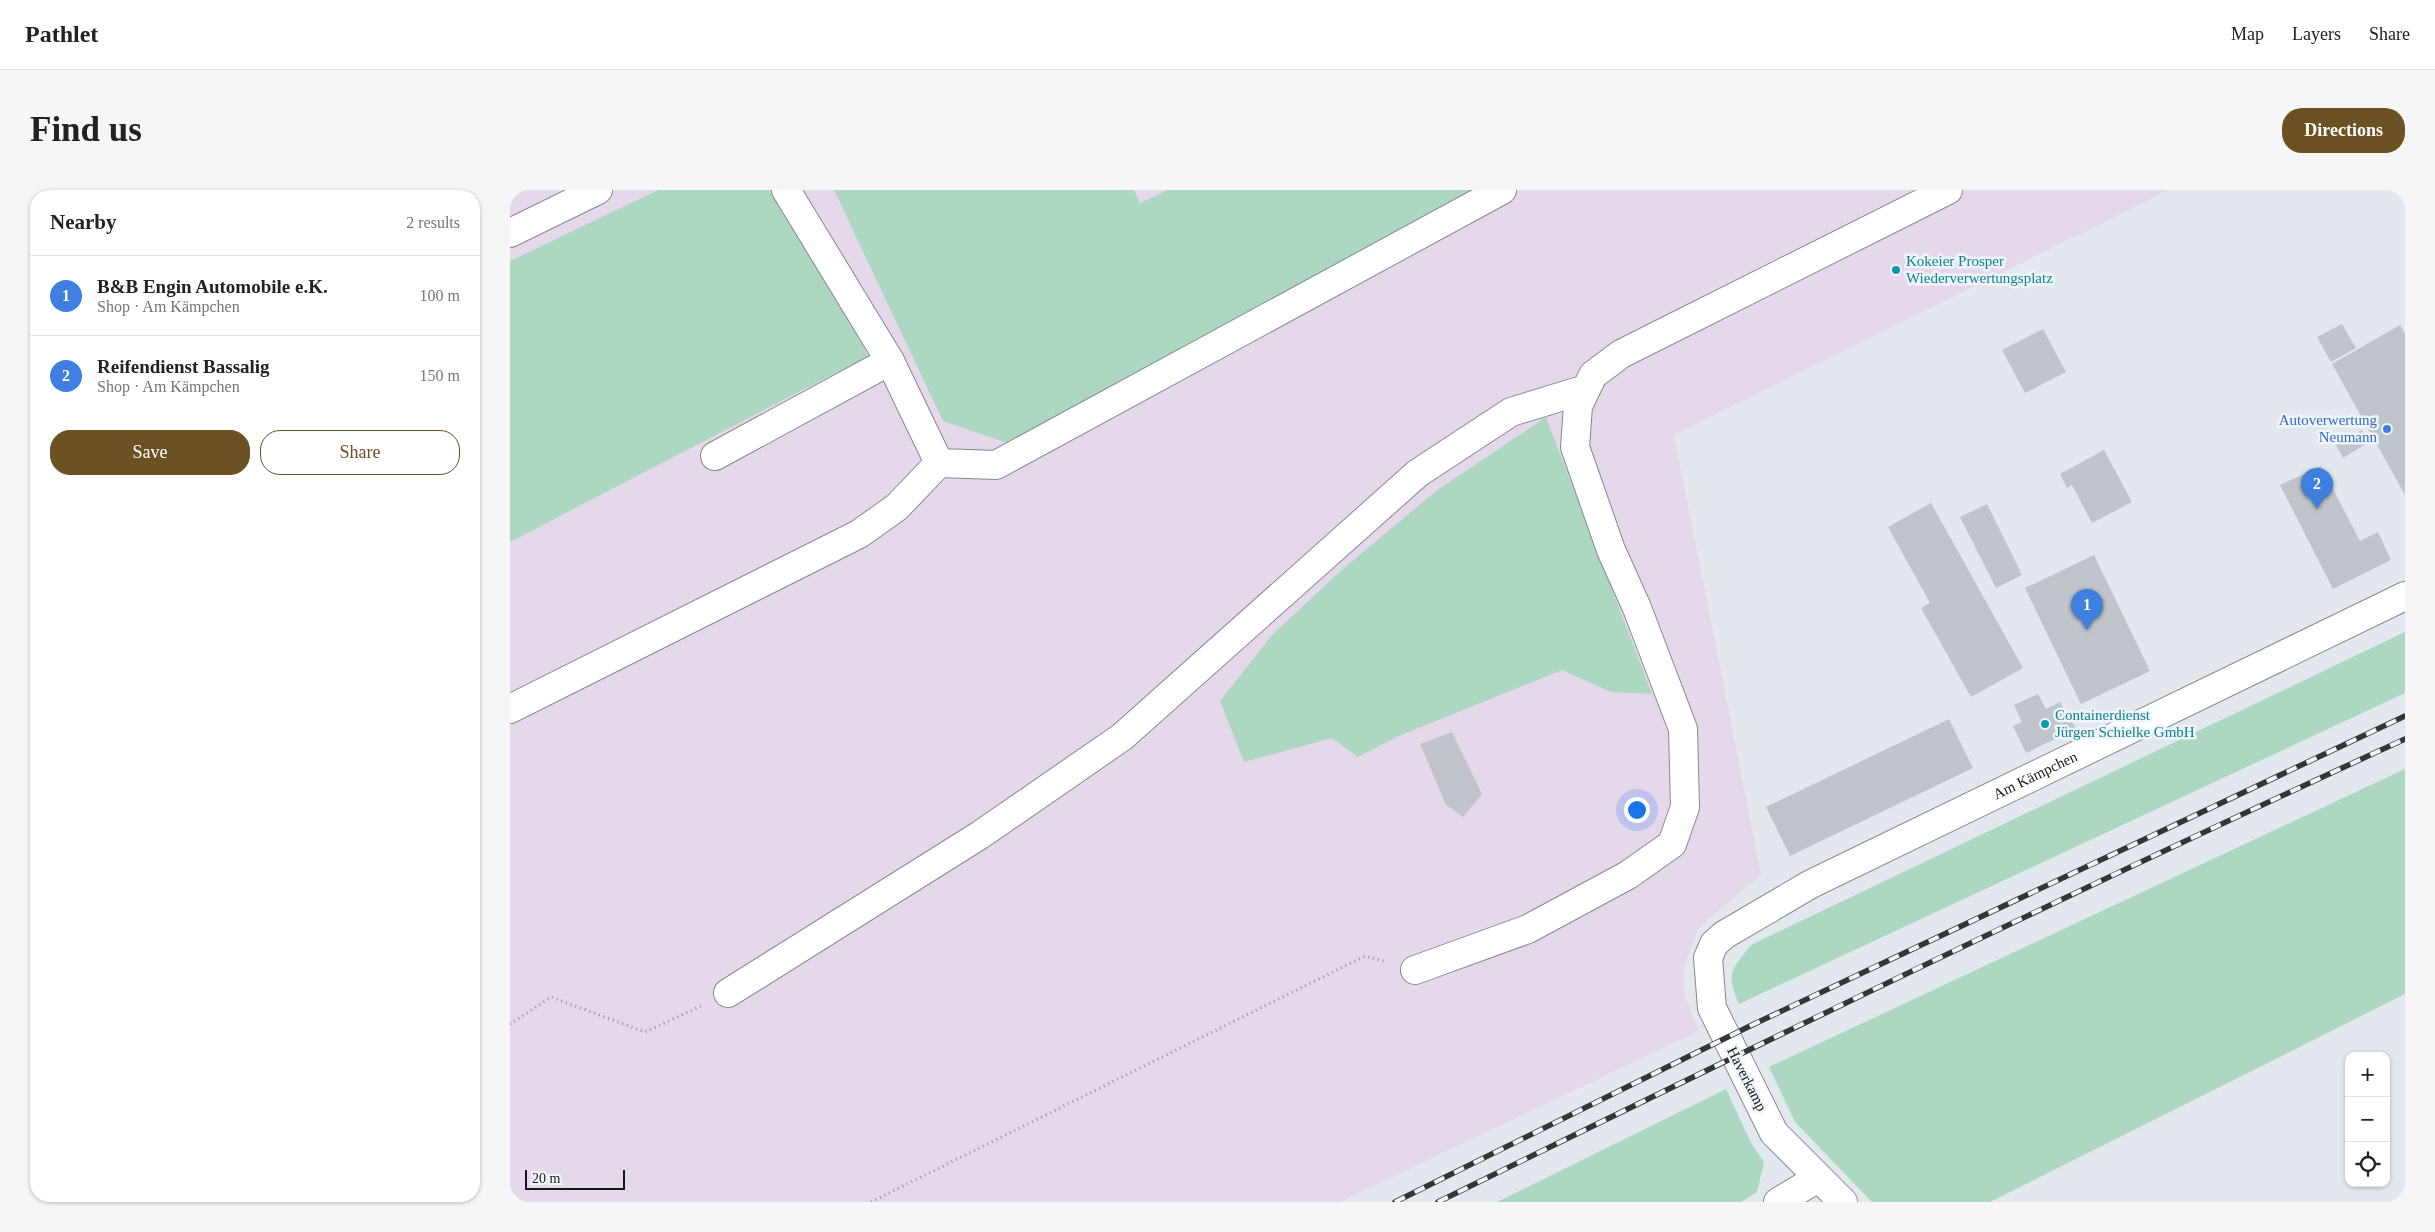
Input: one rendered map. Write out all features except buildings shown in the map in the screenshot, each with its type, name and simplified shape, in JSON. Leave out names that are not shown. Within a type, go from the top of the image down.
[{"type":"street","points":[[510,233],[598,190]]},
{"type":"street","points":[[786,190],[890,361],[939,463]]},
{"type":"street","points":[[510,708],[859,534],[897,507],[939,463],[996,465],[1502,190]]},
{"type":"street","points":[[1415,970],[1528,929],[1628,875],[1672,844],[1685,807],[1683,729],[1637,608],[1608,541],[1575,447],[1578,406],[1593,375],[1621,354],[1948,190]]},
{"type":"street","points":[[715,456],[890,361]]},
{"type":"street","points":[[728,993],[980,835],[1122,737],[1418,473],[1511,412],[1586,389]]},
{"type":"street","name":"Am Kämpchen","points":[[1724,935],[1811,884],[2405,596]]},
{"type":"street","name":"Haverkamp","points":[[1724,935],[1714,944],[1708,958],[1712,1008],[1774,1133],[1842,1202]]},
{"type":"street","points":[[1778,1202],[1818,1178]]},
{"type":"path","points":[[871,1202],[1365,956],[1415,970]]},
{"type":"path","points":[[510,1024],[551,997],[645,1032],[728,993]]},
{"type":"shaded area","points":[[510,190],[2169,190],[1674,435],[1761,874],[1698,929],[1684,968],[1684,995],[1699,1031],[1340,1202],[510,1202]]},
{"type":"green space","points":[[658,190],[783,190],[868,356],[510,542],[510,261]]},
{"type":"green space","points":[[834,190],[1134,190],[1140,203],[1168,190],[1478,190],[1010,444],[943,421]]},
{"type":"green space","points":[[1546,417],[1652,694],[1611,692],[1562,670],[1399,736],[1358,757],[1332,738],[1244,762],[1220,701],[1272,635],[1344,568],[1436,491]]},
{"type":"green space","points":[[2405,632],[2405,693],[1739,1004],[1732,985],[1733,972],[1739,960],[1751,945]]},
{"type":"green space","points":[[2405,769],[2405,994],[1990,1202],[1872,1202],[1795,1122],[1769,1067]]},
{"type":"green space","points":[[1726,1089],[1751,1143],[1764,1162],[1757,1192],[1741,1202],[1497,1202]]},
{"type":"railway","points":[[1395,1202],[1750,1026],[2405,716]]},
{"type":"railway","points":[[1438,1202],[1920,967],[2405,739]]},
{"type":"place","name":"Kokeier Prosper Wiederverwertungsplatz","points":[[1896,270]]},
{"type":"place","name":"Autoverwertung Neumann","points":[[2387,429]]},
{"type":"place","name":"Reifendienst Bassalig","points":[[2317,509]]},
{"type":"place","name":"B&B Engin Automobile e.K.","points":[[2087,630]]},
{"type":"place","name":"Containerdienst Jürgen Schielke GmbH","points":[[2045,724]]}]
